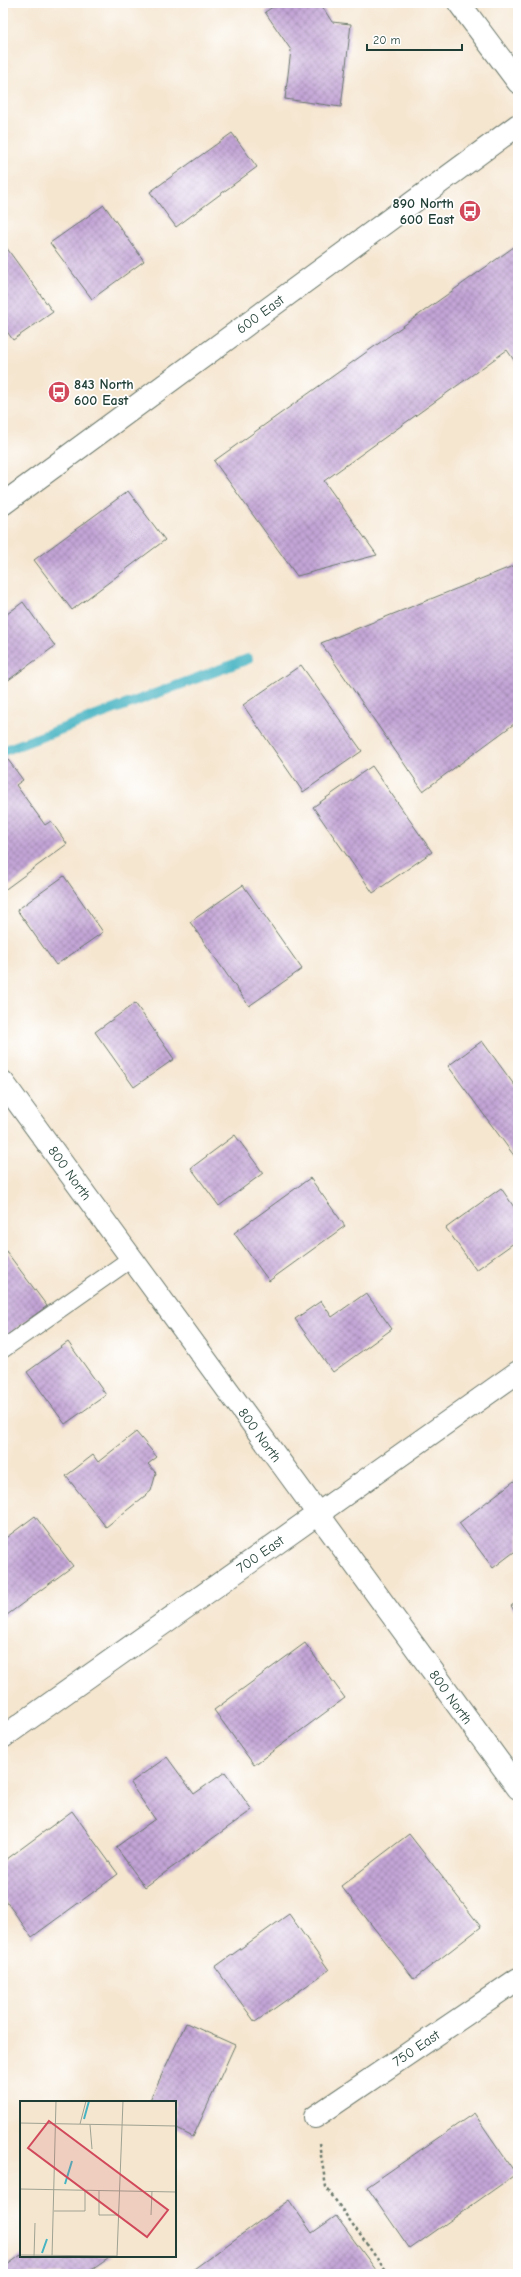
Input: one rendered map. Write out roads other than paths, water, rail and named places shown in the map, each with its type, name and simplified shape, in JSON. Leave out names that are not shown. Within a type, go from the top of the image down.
[{"type":"street","points":[[459,3],[518,82]]},
{"type":"street","name":"600 East","points":[[3,504],[518,126]]},
{"type":"street","name":"800 North","points":[[5,1088],[132,1258],[518,1788]]},
{"type":"street","name":"700 East","points":[[5,1730],[318,1514],[518,1372]]},
{"type":"street","name":"750 East","points":[[315,2117],[518,1979]]},
{"type":"lane","points":[[3,1349],[132,1258]]},
{"type":"waterway","points":[[3,751],[248,659]]},
{"type":"place","name":"890 North 600 East","points":[[470,211]]},
{"type":"place","name":"843 North 600 East","points":[[59,392]]}]
